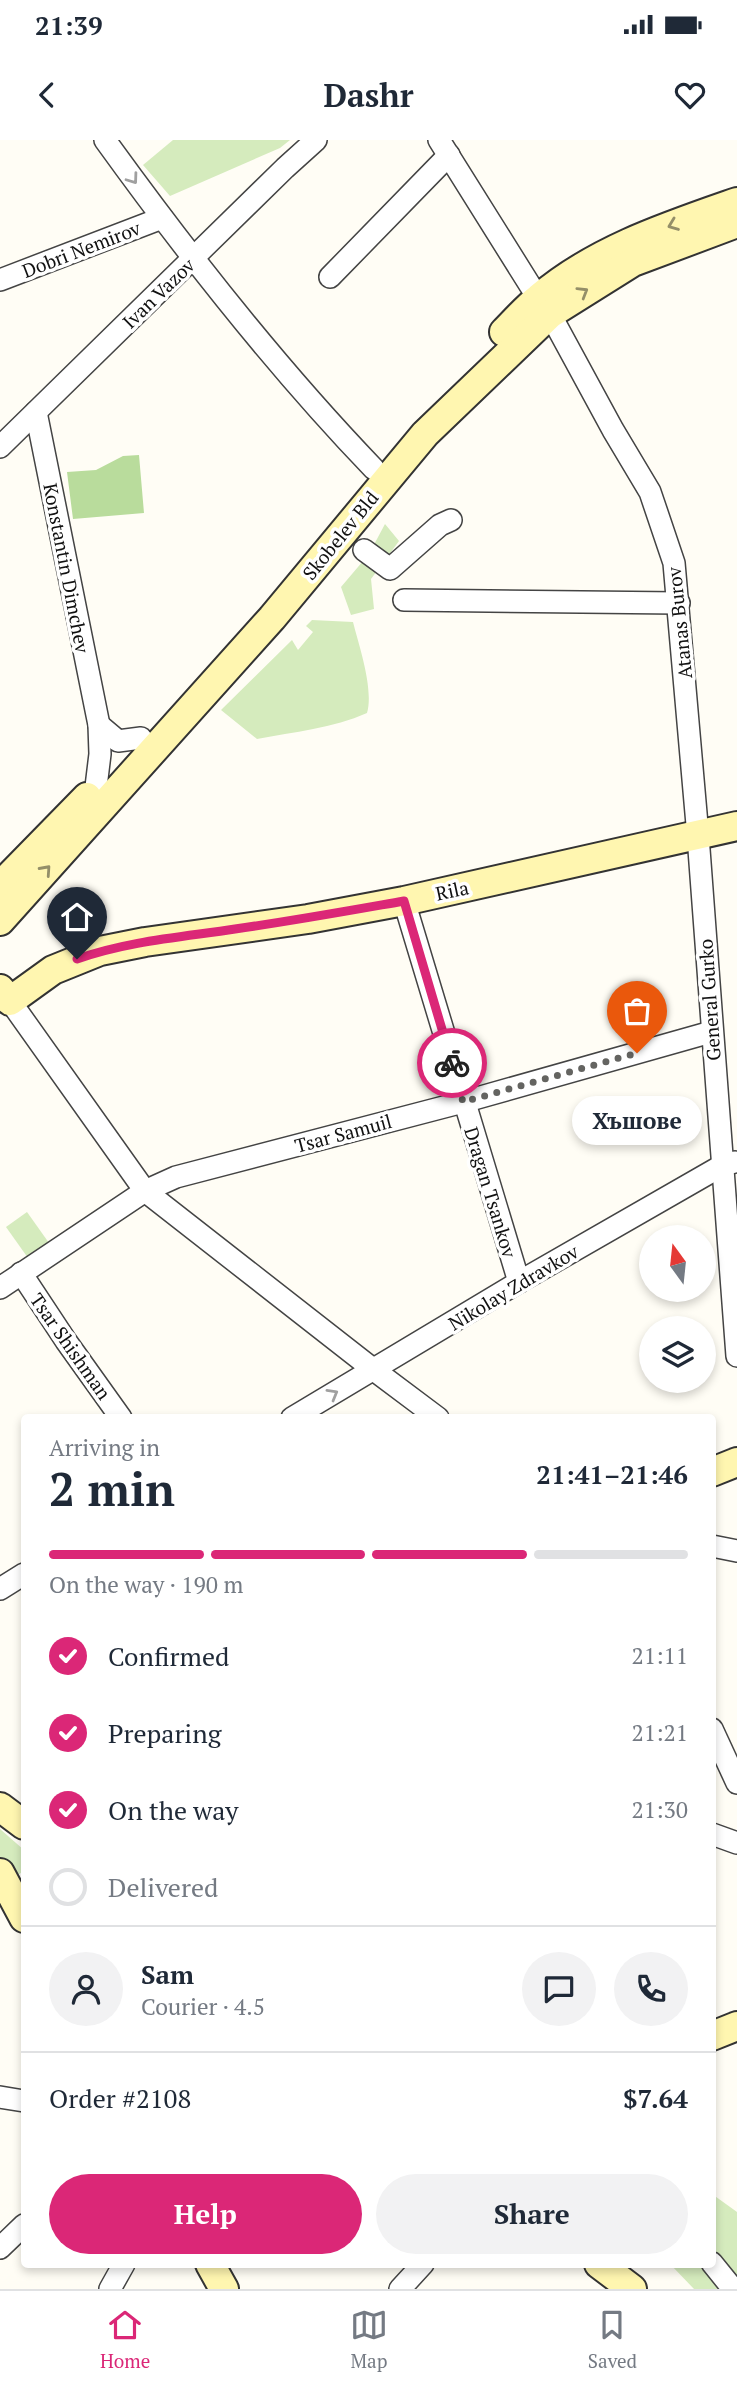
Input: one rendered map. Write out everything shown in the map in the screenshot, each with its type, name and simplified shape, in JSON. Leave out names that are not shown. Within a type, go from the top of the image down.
[{"type":"main road","name":"Skobelev Bld","points":[[0,921],[272,618],[425,434],[544,306],[558,283],[626,243],[737,202]]},
{"type":"main road","name":"Skobelev Bld","points":[[0,886],[141,738],[340,512],[413,423],[544,306],[633,262],[737,223]]},
{"type":"main road","name":"Rila","points":[[5,995],[53,970],[100,951],[308,919],[404,901],[737,826]]},
{"type":"main road","points":[[716,1470],[737,1462]]},
{"type":"main road","points":[[0,1807],[21,1823]]},
{"type":"main road","points":[[11,1880],[21,1909]]},
{"type":"main road","points":[[716,2034],[737,2026]]},
{"type":"main road","points":[[212,2268],[224,2289]]},
{"type":"main road","points":[[604,2268],[632,2289]]},
{"type":"street","points":[[104,140],[193,260],[286,374],[374,469]]},
{"type":"street","name":"Ivan Vazov","points":[[0,447],[285,167],[316,140]]},
{"type":"street","points":[[330,276],[444,147]]},
{"type":"street","name":"Atanas Burov","points":[[444,147],[544,306],[650,492],[674,563],[698,836]]},
{"type":"street","name":"Dobri Nemirov","points":[[0,280],[162,218]]},
{"type":"street","name":"Konstantin Dimchev","points":[[36,412],[99,725],[100,754],[96,788]]},
{"type":"street","points":[[364,550],[390,569],[440,525],[451,520]]},
{"type":"street","points":[[404,600],[679,603]]},
{"type":"street","points":[[99,725],[118,741],[141,738]]},
{"type":"street","name":"General Gurko","points":[[698,836],[711,1032],[730,1163],[737,1356]]},
{"type":"street","name":"Dragan Tsankov","points":[[404,901],[519,1282]]},
{"type":"street","points":[[5,995],[145,1191],[433,1414]]},
{"type":"street","name":"Tsar Samuil","points":[[0,1288],[145,1191],[176,1177],[463,1102],[711,1032]]},
{"type":"street","name":"Nikolay Zdravkov","points":[[299,1414],[519,1282],[730,1163]]},
{"type":"street","name":"Tsar Shishman","points":[[21,1273],[118,1414]]},
{"type":"street","points":[[716,1547],[737,1551]]},
{"type":"street","points":[[0,1589],[21,1576]]},
{"type":"street","points":[[716,1738],[737,1783]]},
{"type":"street","points":[[716,1835],[737,1843]]},
{"type":"street","points":[[0,2097],[21,2100]]},
{"type":"street","points":[[0,2248],[21,2228]]},
{"type":"street","points":[[110,2289],[122,2268]]},
{"type":"street","points":[[400,2289],[419,2268]]},
{"type":"street","points":[[716,2268],[733,2289]]},
{"type":"green space","points":[[173,140],[290,140],[280,148],[170,196],[143,165]]},
{"type":"green space","points":[[139,455],[144,513],[73,519],[67,472],[96,470],[123,456]]},
{"type":"green space","points":[[385,524],[399,541],[371,579],[374,609],[351,615],[341,587],[369,554]]},
{"type":"green space","points":[[312,620],[353,622],[369,692],[367,713],[327,726],[257,739],[221,710],[292,640],[298,650],[313,632],[306,626]]},
{"type":"green space","points":[[27,1212],[54,1250],[33,1265],[6,1227]]},
{"type":"green space","points":[[0,1829],[21,1847],[21,1873],[8,1881],[0,1865]]},
{"type":"green space","points":[[716,2197],[737,2212],[737,2289],[694,2289],[674,2268],[716,2268]]},
{"type":"way so far","points":[[452,1063],[463,1102],[637,1053]]},
{"type":"place","name":"Хъшове","points":[[637,1053]]},
{"type":"route","points":[[77,959],[100,951],[145,942],[308,919],[404,901],[452,1063]]}]
